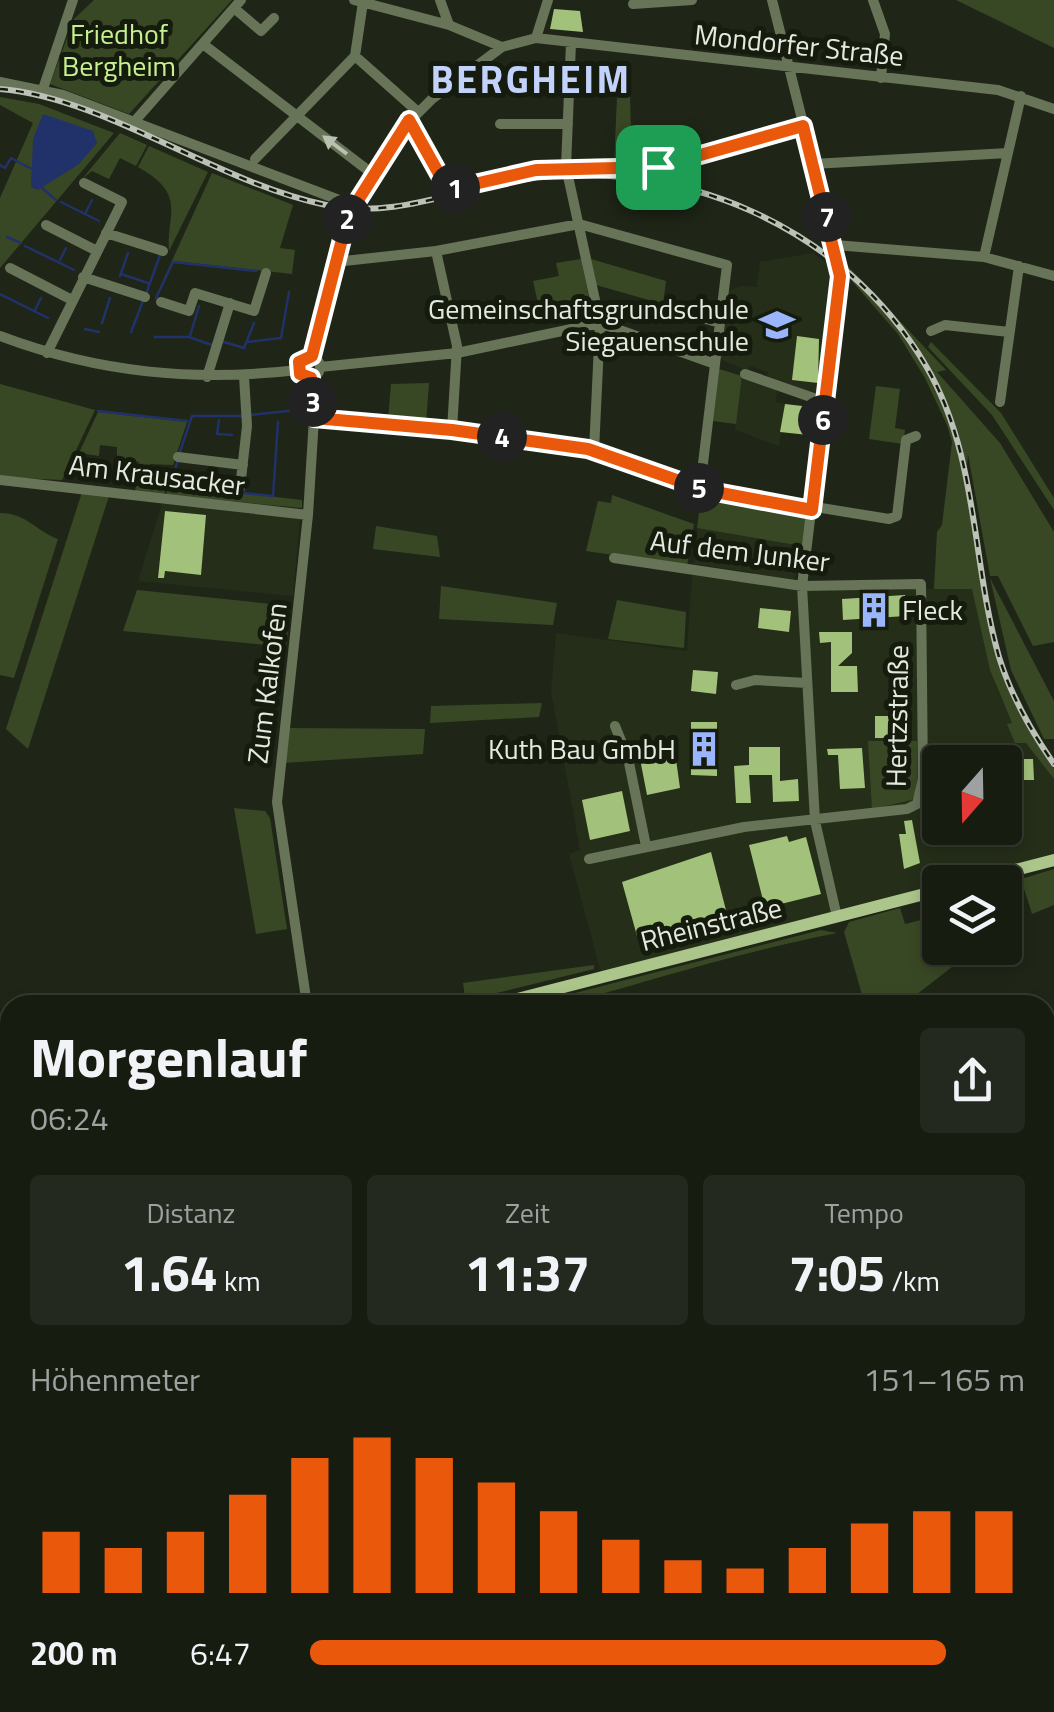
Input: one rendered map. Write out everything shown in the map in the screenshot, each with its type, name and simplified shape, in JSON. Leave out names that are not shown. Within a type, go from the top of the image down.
[{"type":"main road","points":[[1022,868],[1054,860]]},
{"type":"main road","name":"Rheinstraße","points":[[533,995],[922,895]]},
{"type":"street","points":[[440,0],[449,24]]},
{"type":"street","points":[[312,356],[355,206],[374,174],[413,116],[502,47],[536,38],[548,0]]},
{"type":"street","points":[[633,4],[692,0]]},
{"type":"street","points":[[772,0],[792,68],[840,276],[802,586],[815,821],[837,917]]},
{"type":"street","points":[[873,0],[885,34],[882,78]]},
{"type":"street","points":[[255,160],[355,56],[359,1],[449,24],[502,47]]},
{"type":"street","points":[[134,122],[238,4],[261,31],[274,18]]},
{"type":"street","points":[[43,89],[72,6]]},
{"type":"street","name":"Mondorfer Straße","points":[[536,38],[1020,96],[1054,108]]},
{"type":"street","points":[[571,43],[566,167],[600,324],[594,451]]},
{"type":"street","points":[[202,44],[374,174]]},
{"type":"street","points":[[355,56],[413,116],[446,190],[510,174],[566,167],[658,167],[803,126]]},
{"type":"street","points":[[0,82],[43,89],[355,206]]},
{"type":"street","points":[[984,256],[1020,96]]},
{"type":"street","points":[[500,124],[568,124]]},
{"type":"street","points":[[813,164],[1008,153]]},
{"type":"street","points":[[47,352],[122,202],[84,183]]},
{"type":"street","points":[[336,262],[436,251],[579,224],[726,265],[700,488]]},
{"type":"street","points":[[46,225],[97,251]]},
{"type":"street","points":[[106,233],[163,251]]},
{"type":"street","points":[[835,245],[984,256],[1054,276]]},
{"type":"street","points":[[436,251],[458,353],[452,430]]},
{"type":"street","points":[[1000,402],[1020,266]]},
{"type":"street","points":[[10,268],[72,300]]},
{"type":"street","points":[[161,302],[190,311],[195,292],[254,311],[266,273]]},
{"type":"street","points":[[84,278],[145,297]]},
{"type":"street","points":[[207,377],[230,304]]},
{"type":"street","points":[[681,312],[720,323]]},
{"type":"street","points":[[0,336],[116,369],[207,377],[298,370],[311,378],[320,367],[458,353],[600,324],[715,364]]},
{"type":"street","points":[[932,331],[945,325],[1010,332]]},
{"type":"street","points":[[312,356],[320,367]]},
{"type":"street","points":[[298,370],[301,359],[312,356]]},
{"type":"street","points":[[745,374],[825,402]]},
{"type":"street","points":[[240,488],[244,376]]},
{"type":"street","name":"Zum Kalkofen","points":[[302,995],[278,786],[308,514],[314,418],[311,378]]},
{"type":"street","points":[[314,418],[452,430],[594,451],[700,488],[812,510],[896,518],[906,440],[916,436]]},
{"type":"street","points":[[178,457],[243,464]]},
{"type":"street","name":"Am Krausacker","points":[[0,480],[308,514]]},
{"type":"street","name":"Auf dem Junker","points":[[614,558],[802,586],[920,584]]},
{"type":"street","name":"Hertzstraße","points":[[815,821],[907,810],[919,800],[923,779],[920,584]]},
{"type":"street","points":[[736,685],[755,680],[806,683]]},
{"type":"street","points":[[615,726],[628,758],[646,846]]},
{"type":"street","points":[[589,859],[744,827],[815,821]]},
{"type":"shaded area","name":"Gemeinschaftsgrundschule Siegauenschule","points":[[813,253],[833,267],[822,394],[817,396],[767,378],[768,372],[750,366],[747,371],[720,359],[728,291],[741,286],[757,287],[760,262]]},
{"type":"shaded area","points":[[742,376],[777,388],[776,402],[785,404],[779,446],[735,430]]},
{"type":"shaded area","points":[[163,501],[300,519],[293,596],[138,581]]},
{"type":"shaded area","points":[[697,528],[802,546],[795,579],[865,590],[972,588],[996,687],[1013,724],[1054,779],[1054,854],[1012,865],[922,865],[922,888],[601,972],[569,854],[580,850],[551,691],[556,633],[687,651],[692,575],[746,582],[755,573],[694,564]]},
{"type":"green space","name":"Friedhof Bergheim","points":[[94,0],[232,0],[129,114],[50,84],[74,19]]},
{"type":"green space","points":[[956,0],[1054,0],[1054,48]]},
{"type":"green space","points":[[630,96],[632,164],[614,163],[617,98]]},
{"type":"green space","points":[[0,97],[39,104],[114,133],[0,268],[0,198],[33,123],[0,105]]},
{"type":"green space","points":[[120,133],[147,145],[136,166],[120,158],[109,179],[92,171],[82,179]]},
{"type":"green space","points":[[149,146],[208,172],[169,251],[169,196],[154,177],[138,167]]},
{"type":"green space","points":[[212,173],[293,205],[280,248],[295,250],[292,274],[173,261],[155,298]]},
{"type":"green space","points":[[581,259],[589,298],[539,308],[533,281],[559,276],[556,263]]},
{"type":"green space","points":[[591,259],[666,281],[663,304],[596,285]]},
{"type":"green space","points":[[844,272],[904,336],[928,373],[946,413],[963,472],[996,653],[1020,713],[1054,769],[1054,779],[1026,743],[1015,743],[1007,724],[1012,723],[990,670],[972,589],[934,589],[937,532],[942,525],[952,442],[925,378],[898,334]]},
{"type":"green space","points":[[888,309],[946,370],[937,372],[1000,443],[1054,532],[1054,642],[1033,646],[998,576],[990,576],[968,454],[967,466],[939,384],[917,346]]},
{"type":"green space","points":[[931,342],[1001,413],[1054,498],[1054,510],[992,415],[928,347]]},
{"type":"green space","points":[[719,369],[742,376],[736,424],[713,421]]},
{"type":"green space","points":[[429,383],[426,423],[388,420],[391,384]]},
{"type":"green space","points":[[0,384],[95,410],[62,480],[0,477]]},
{"type":"green space","points":[[876,386],[900,389],[895,428],[905,430],[903,444],[869,439]]},
{"type":"green space","points":[[98,412],[187,422],[173,465],[150,464],[148,483],[167,485],[164,495],[135,492],[139,462],[117,458],[117,447],[100,445],[99,456],[79,453]]},
{"type":"green space","points":[[169,485],[302,500],[302,508],[166,495]]},
{"type":"green space","points":[[82,492],[109,496],[28,749],[6,729]]},
{"type":"green space","points":[[707,492],[806,511],[802,546],[697,528],[701,496]]},
{"type":"green space","points":[[612,495],[694,524],[687,566],[586,551],[598,501],[611,503]]},
{"type":"green space","points":[[0,513],[24,519],[58,539],[14,678],[0,675]]},
{"type":"green space","points":[[376,526],[437,536],[440,557],[373,549]]},
{"type":"green space","points":[[990,578],[1054,701],[1054,739],[1044,739],[1011,670]]},
{"type":"green space","points":[[441,586],[557,603],[553,625],[439,619]]},
{"type":"green space","points":[[137,590],[291,606],[286,647],[123,631]]},
{"type":"green space","points":[[617,600],[686,612],[684,648],[608,639]]},
{"type":"green space","points":[[542,703],[539,717],[430,723],[431,706]]},
{"type":"green space","points":[[288,728],[425,729],[423,754],[283,763]]},
{"type":"green space","points":[[868,741],[917,741],[918,787],[912,800],[872,809]]},
{"type":"green space","points":[[234,808],[265,811],[270,818],[287,929],[256,934]]},
{"type":"green space","points":[[1054,869],[1054,905],[1032,914],[1022,879]]},
{"type":"green space","points":[[900,908],[905,924],[922,920],[922,965],[952,967],[916,995],[862,995],[844,932],[849,922]]},
{"type":"green space","points":[[821,930],[837,933],[597,995],[567,995]]},
{"type":"green space","points":[[594,965],[594,969],[488,995],[465,995],[463,983]]},
{"type":"water","points":[[43,114],[93,131],[97,143],[79,164],[38,190],[31,187],[33,139]]},
{"type":"building","points":[[554,9],[580,11],[583,32],[550,29]]},
{"type":"building","points":[[797,336],[819,339],[818,383],[792,380]]},
{"type":"building","points":[[785,404],[811,407],[808,435],[780,432]]},
{"type":"building","points":[[165,511],[206,515],[201,575],[165,571],[164,578],[158,578]]},
{"type":"building","name":"Fleck","points":[[905,595],[906,616],[843,620],[842,599]]},
{"type":"building","points":[[760,608],[791,611],[789,632],[758,628]]},
{"type":"building","points":[[819,632],[852,632],[852,653],[838,666],[857,666],[858,692],[831,692],[831,642],[820,643]]},
{"type":"building","points":[[693,670],[718,672],[716,694],[691,691]]},
{"type":"building","points":[[889,696],[909,696],[910,738],[875,738],[875,716],[889,716]]},
{"type":"building","name":"Kuth Bau GmbH","points":[[691,722],[717,722],[717,776],[691,775]]},
{"type":"building","points":[[749,747],[780,747],[780,781],[798,779],[799,801],[773,802],[772,775],[749,775],[751,803],[736,803],[734,766],[749,765]]},
{"type":"building","points":[[862,748],[865,788],[840,789],[838,755],[828,755],[827,749]]},
{"type":"building","points":[[675,752],[680,788],[647,795],[640,759]]},
{"type":"building","points":[[1022,759],[1033,759],[1034,780],[1022,780]]},
{"type":"building","points":[[622,791],[630,831],[590,840],[582,800]]},
{"type":"building","points":[[912,820],[920,863],[904,869],[899,834],[906,834],[904,821]]},
{"type":"building","points":[[787,836],[789,842],[806,837],[821,894],[765,908],[749,845]]},
{"type":"building","points":[[711,852],[728,918],[681,933],[677,927],[665,930],[667,936],[644,942],[642,935],[637,936],[622,882]]},
{"type":"waterway","points":[[0,165],[5,168],[11,158],[22,164]]},
{"type":"waterway","points":[[24,165],[32,169]]},
{"type":"waterway","points":[[42,188],[56,200]]},
{"type":"waterway","points":[[86,212],[92,200]]},
{"type":"waterway","points":[[61,202],[99,221]]},
{"type":"waterway","points":[[7,237],[21,243]]},
{"type":"waterway","points":[[25,246],[74,270]]},
{"type":"waterway","points":[[60,260],[66,248]]},
{"type":"waterway","points":[[120,276],[128,253]]},
{"type":"waterway","points":[[146,294],[160,255]]},
{"type":"waterway","points":[[156,298],[173,262],[256,271]]},
{"type":"waterway","points":[[121,274],[148,283]]},
{"type":"waterway","points":[[248,342],[281,338],[289,292]]},
{"type":"waterway","points":[[0,294],[48,318]]},
{"type":"waterway","points":[[35,310],[41,298]]},
{"type":"waterway","points":[[102,323],[110,298]]},
{"type":"waterway","points":[[131,332],[143,301]]},
{"type":"waterway","points":[[190,336],[199,306]]},
{"type":"waterway","points":[[224,342],[244,348],[254,323]]},
{"type":"waterway","points":[[85,329],[99,332]]},
{"type":"waterway","points":[[155,337],[189,337],[212,345]]},
{"type":"waterway","points":[[250,415],[307,409]]},
{"type":"waterway","points":[[98,411],[187,421]]},
{"type":"waterway","points":[[179,455],[192,416],[243,416]]},
{"type":"waterway","points":[[219,420],[217,434],[232,435]]},
{"type":"waterway","points":[[178,460],[170,485],[273,496],[278,422]]},
{"type":"railway","points":[[0,89],[81,108],[244,179],[326,205],[400,206],[519,180],[579,175],[638,179],[696,191],[751,211],[803,239],[850,274],[891,317],[926,366],[943,400],[965,472],[999,657],[1022,713],[1054,764]]},
{"type":"place","name":"Gemeinschaftsgrundschule Siegauenschule","points":[[777,325]]},
{"type":"place","name":"Fleck","points":[[874,610]]},
{"type":"place","name":"Kuth Bau GmbH","points":[[704,749]]},
{"type":"district","name":"BERGHEIM","points":[[531,80]]},
{"type":"route","points":[[409,120],[442,188],[448,190],[536,170],[658,167],[803,126],[840,276],[812,510],[705,490],[588,449],[452,430],[314,418],[311,378],[300,374],[299,362],[312,356],[348,216],[409,120]]}]
